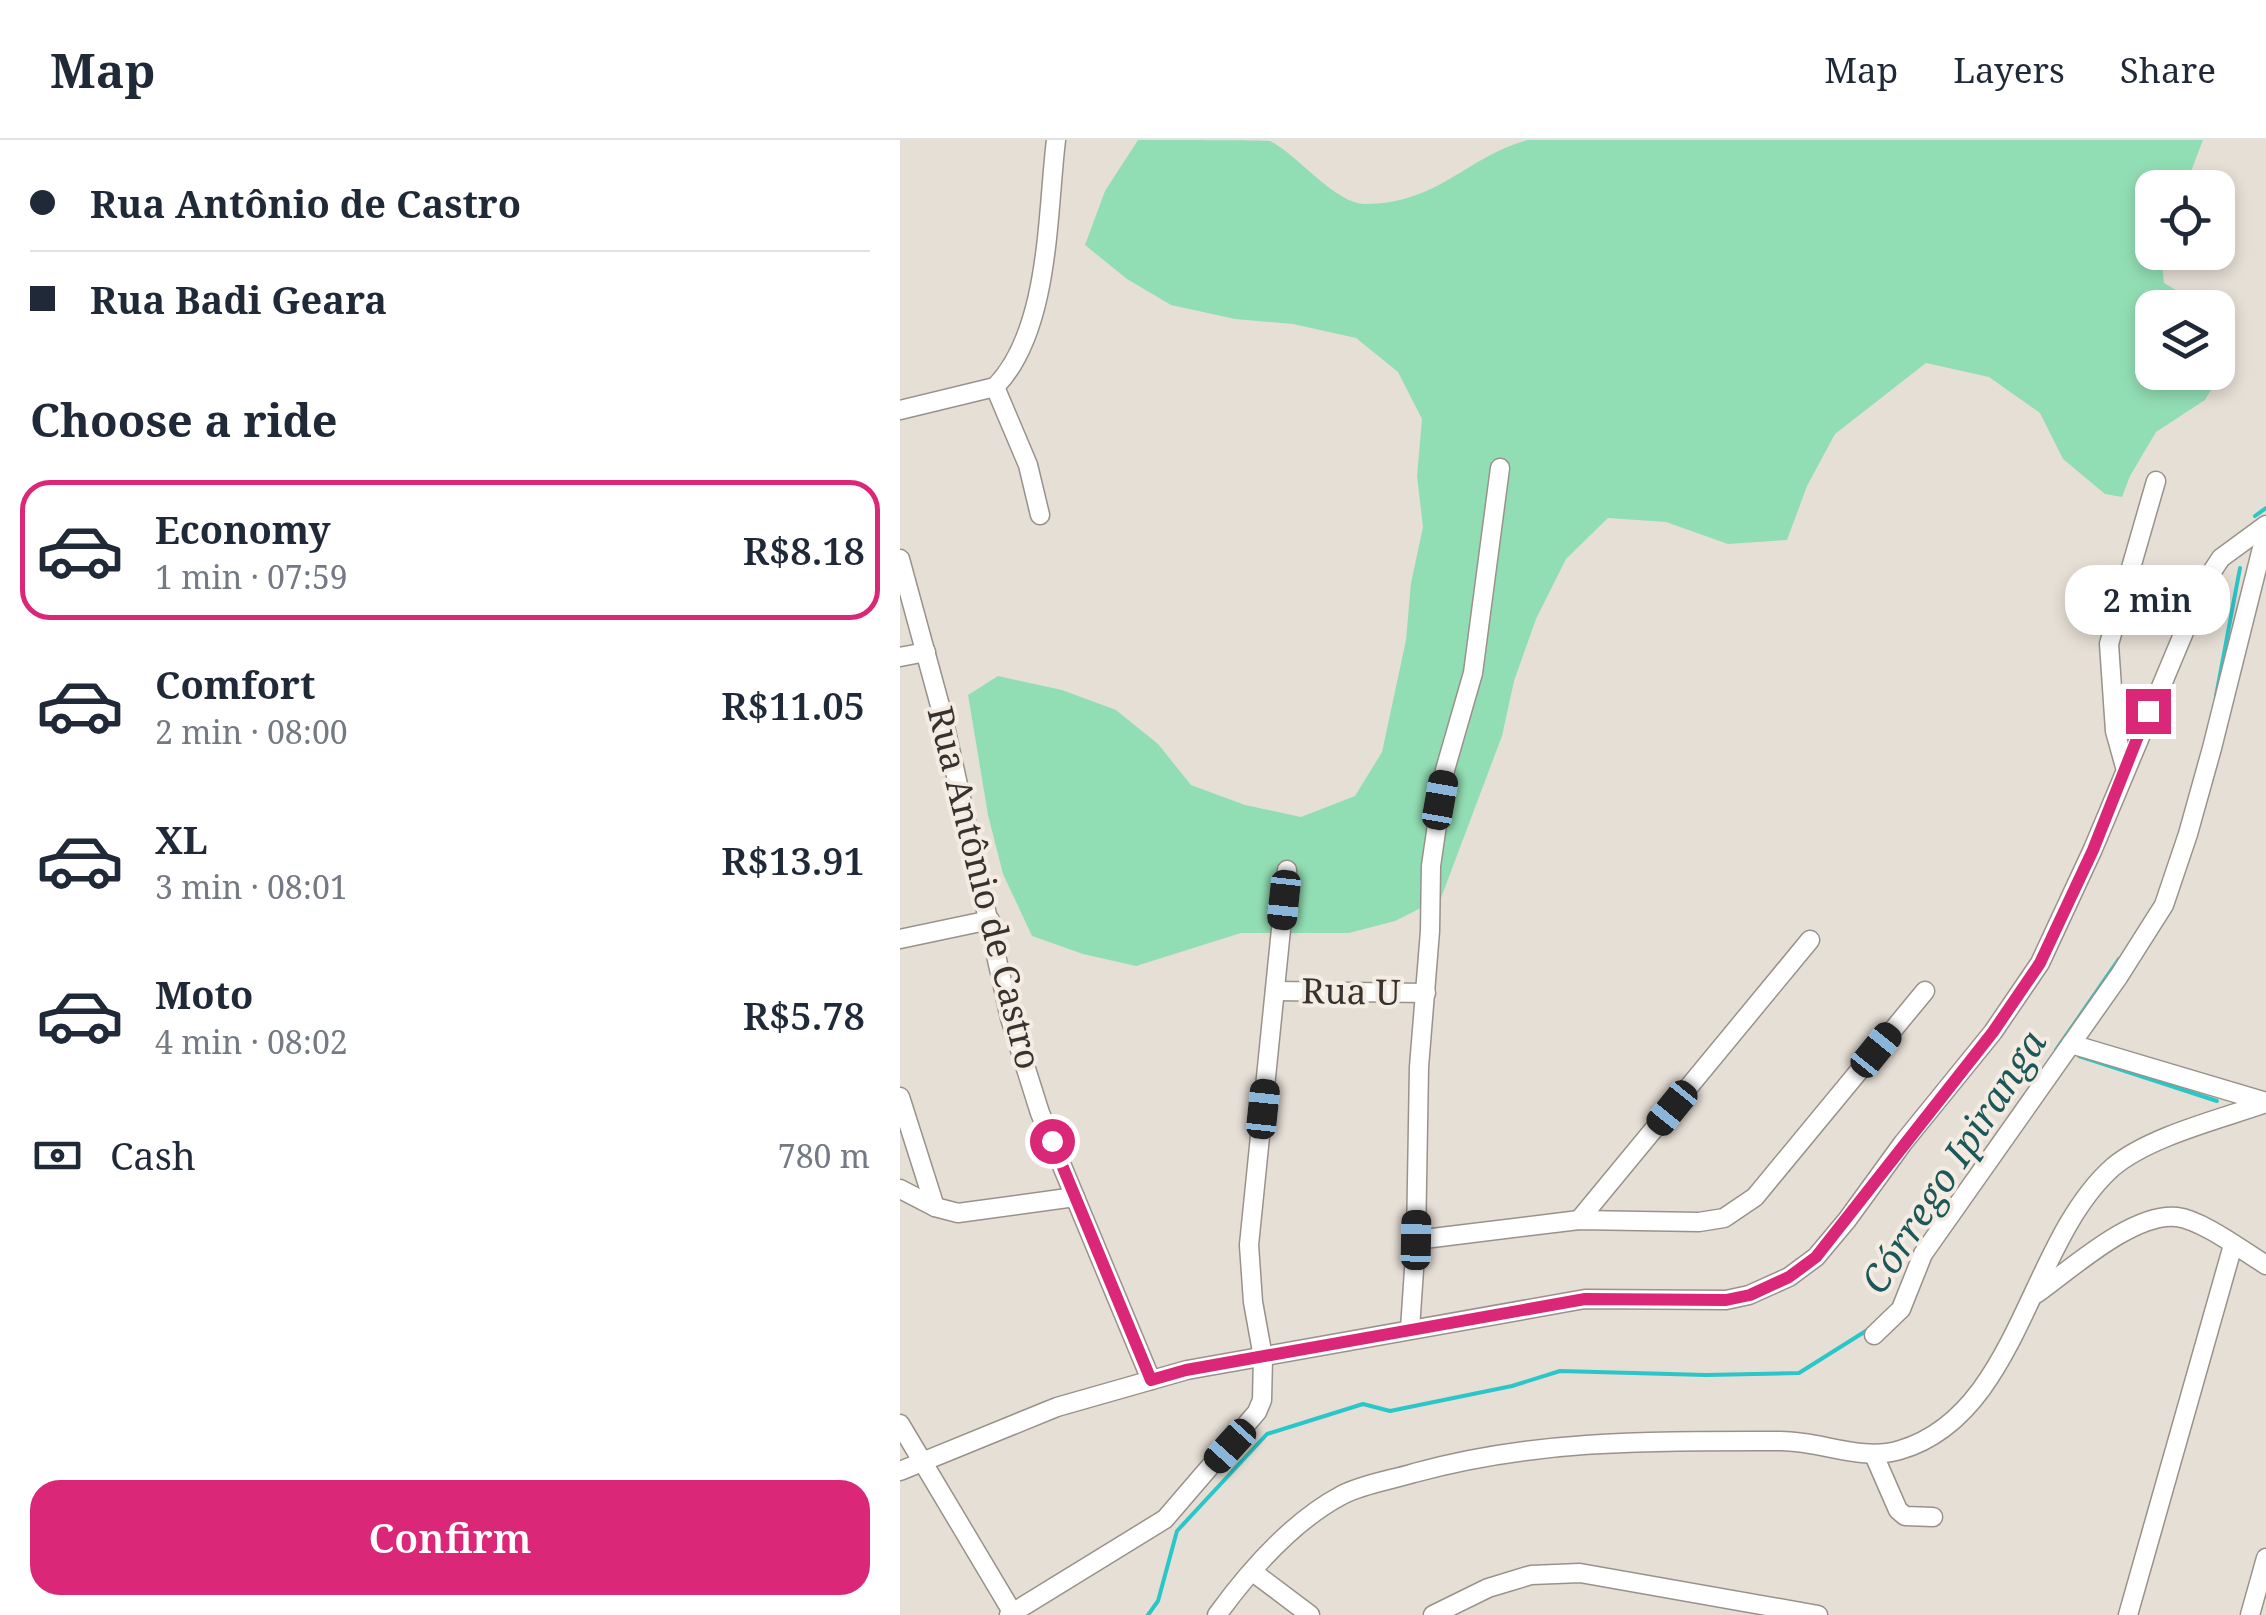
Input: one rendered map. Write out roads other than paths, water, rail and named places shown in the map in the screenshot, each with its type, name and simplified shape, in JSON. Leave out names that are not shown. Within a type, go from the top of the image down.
[{"type":"street","points":[[900,410],[995,387],[1014,364],[1044,262],[1056,140]]},
{"type":"street","points":[[995,387],[1028,465],[1040,515]]},
{"type":"street","points":[[1410,1329],[1416,1240],[1419,1057],[1435,830],[1445,770],[1472,673],[1500,468]]},
{"type":"street","points":[[2125,768],[2115,730],[2109,644],[2156,481]]},
{"type":"street","points":[[900,1470],[1057,1406],[1151,1380],[1585,1299],[1726,1300],[1750,1295],[1789,1277],[1816,1257],[1993,1032],[2040,963],[2093,850],[2204,582],[2221,558],[2262,533]]},
{"type":"street","points":[[1874,1335],[1901,1309],[1923,1254],[2164,905],[2212,748],[2262,533]]},
{"type":"street","name":"Rua Antônio de Castro","points":[[900,558],[926,652],[1010,1018],[1040,1113],[1151,1380]]},
{"type":"street","points":[[2246,610],[2266,614]]},
{"type":"street","points":[[900,657],[926,652]]},
{"type":"street","points":[[900,1424],[1012,1614],[1165,1519],[1257,1412],[1262,1400],[1263,1357],[1253,1302],[1249,1245],[1287,870]]},
{"type":"street","points":[[900,940],[990,920]]},
{"type":"street","points":[[1579,1220],[1810,940]]},
{"type":"street","name":"Rua U","points":[[1276,991],[1426,993]]},
{"type":"street","points":[[1416,1240],[1579,1220],[1699,1222],[1724,1218],[1755,1198],[1925,991]]},
{"type":"street","points":[[2071,1044],[2266,1102]]},
{"type":"street","points":[[900,1097],[936,1207]]},
{"type":"street","points":[[1218,1615],[1253,1572],[1303,1523],[1344,1494],[1458,1460],[1627,1441],[1793,1441],[1874,1455],[1921,1443],[1965,1410],[1984,1386],[2072,1218],[2094,1186],[2117,1164],[2163,1140],[2266,1102]]},
{"type":"street","points":[[900,1189],[958,1213],[1075,1196]]},
{"type":"street","points":[[2032,1297],[2124,1231],[2159,1219],[2176,1217],[2192,1222],[2266,1264]]},
{"type":"street","points":[[2128,1615],[2233,1246]]},
{"type":"street","points":[[1874,1455],[1898,1510],[1905,1516],[1933,1518]]},
{"type":"street","points":[[2250,1615],[2266,1558]]},
{"type":"street","points":[[1253,1572],[1310,1615]]},
{"type":"street","points":[[1433,1615],[1488,1588],[1531,1575],[1580,1573],[1818,1615]]},
{"type":"waterway","name":"Córrego Ipiranga","points":[[2255,516],[2266,508]]},
{"type":"waterway","name":"Córrego Ipiranga","points":[[2216,696],[2240,568]]},
{"type":"waterway","name":"Córrego Ipiranga","points":[[2056,1050],[2119,959]]},
{"type":"waterway","points":[[2079,1056],[2217,1101]]},
{"type":"waterway","name":"Córrego Ipiranga","points":[[1148,1615],[1158,1601],[1177,1531],[1267,1434],[1363,1404],[1390,1411],[1512,1386],[1560,1371],[1799,1373],[1869,1329]]}]
